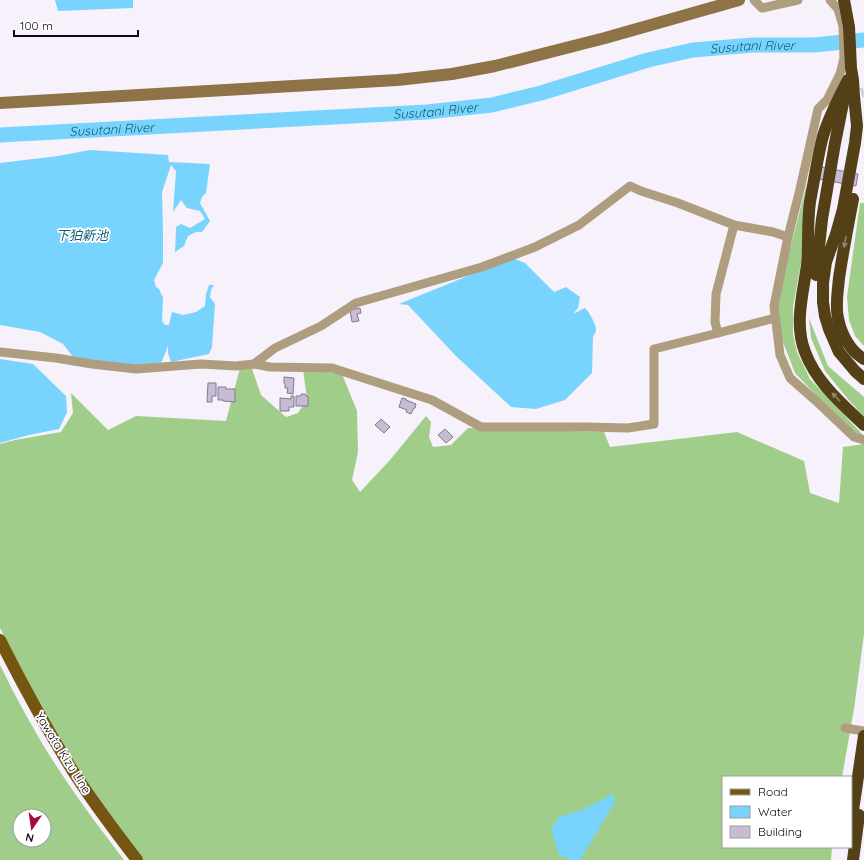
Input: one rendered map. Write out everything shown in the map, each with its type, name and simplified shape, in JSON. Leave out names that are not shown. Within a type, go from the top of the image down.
[{"type":"highway","points":[[844,0],[849,26],[851,76],[857,126],[855,143],[843,209],[836,234],[817,262],[800,310],[799,324],[805,352],[820,380],[864,425]]},
{"type":"highway","points":[[851,76],[833,100],[832,112],[820,145],[810,202],[817,262],[823,283],[825,316],[839,352],[864,378]]},
{"type":"highway","points":[[851,76],[835,143],[822,219],[817,262],[815,304],[819,324],[833,356],[844,370],[864,388]]},
{"type":"highway","points":[[851,76],[863,126],[864,142],[841,264],[837,306],[838,318],[844,337],[858,356],[864,359]]},
{"type":"highway","points":[[852,817],[864,736]]},
{"type":"highway","points":[[853,860],[864,786]]},
{"type":"highway","points":[[847,860],[848,848]]},
{"type":"main road","name":"Yawata Kizu Line","points":[[0,640],[24,689],[68,763],[102,813],[137,860]]},
{"type":"street","points":[[0,103],[397,80],[452,74],[514,62],[739,0]]},
{"type":"street","points":[[754,0],[762,8],[798,0]]},
{"type":"street","points":[[830,0],[838,9],[842,26],[844,58],[833,100],[818,109],[788,237],[774,306],[780,355],[790,378],[854,437],[864,440]]},
{"type":"street","points":[[254,364],[275,348],[321,326],[356,303],[482,267],[535,247],[578,225],[630,186],[734,224],[773,232],[788,237]]},
{"type":"street","points":[[718,333],[715,322],[716,294],[734,224]]},
{"type":"street","points":[[0,352],[136,369],[201,364],[236,366],[254,364],[270,367],[332,368],[432,400],[481,427],[628,428],[654,424],[654,349],[775,318]]},
{"type":"street","points":[[845,728],[864,731]]},
{"type":"green space","points":[[807,183],[801,263],[793,307],[793,334],[797,352],[810,379],[864,436],[854,435],[795,373],[781,337],[778,309],[780,288]]},
{"type":"green space","points":[[860,203],[864,203],[864,346],[855,336],[849,320],[847,297]]},
{"type":"green space","points":[[809,318],[828,366],[864,397],[864,417],[825,371],[811,338]]},
{"type":"green space","points":[[251,366],[261,395],[286,417],[298,413],[307,399],[303,369],[342,374],[357,411],[358,452],[352,480],[360,492],[390,460],[426,416],[431,422],[429,437],[433,447],[451,445],[468,428],[604,432],[610,447],[737,432],[804,461],[810,493],[839,503],[843,447],[864,444],[864,634],[854,709],[842,776],[722,776],[722,848],[832,848],[831,860],[143,860],[76,767],[49,723],[0,628],[0,444],[61,432],[73,413],[71,393],[108,430],[136,416],[226,421],[240,368]]},
{"type":"green space","points":[[0,665],[14,693],[54,763],[124,860],[0,860]]},
{"type":"water","points":[[55,0],[133,0],[133,8],[58,11]]},
{"type":"water","name":"下狛新池","points":[[90,150],[168,155],[169,162],[210,164],[206,193],[202,197],[200,203],[210,221],[202,232],[196,232],[188,236],[184,246],[175,252],[176,227],[181,224],[190,228],[205,219],[200,211],[187,208],[181,200],[173,212],[176,171],[171,165],[162,192],[163,263],[154,280],[156,287],[159,289],[163,298],[162,321],[165,325],[169,325],[172,312],[183,315],[196,312],[205,306],[206,294],[209,285],[214,285],[211,290],[210,297],[215,304],[212,347],[209,354],[171,362],[168,353],[168,346],[162,361],[157,366],[134,367],[73,357],[63,344],[40,332],[0,325],[0,163],[58,156]]},
{"type":"water","points":[[512,258],[525,263],[554,292],[566,287],[580,297],[578,308],[573,314],[585,308],[589,312],[596,328],[593,337],[592,373],[565,400],[536,409],[511,407],[456,356],[408,305],[399,304]]},
{"type":"water","points":[[0,359],[33,364],[66,396],[67,412],[59,429],[0,443]]},
{"type":"water","points":[[613,794],[615,802],[580,860],[572,860],[559,855],[551,829],[559,817],[582,810]]},
{"type":"building","points":[[816,166],[858,174],[856,186],[814,178]]},
{"type":"building","points":[[360,308],[361,313],[357,314],[359,321],[352,322],[350,310]]},
{"type":"building","points":[[284,377],[294,378],[293,394],[287,393],[288,388],[285,388]]},
{"type":"building","points":[[208,383],[216,383],[216,396],[212,396],[212,402],[207,402]]},
{"type":"building","points":[[218,387],[235,389],[235,402],[218,400]]},
{"type":"building","points":[[301,394],[308,396],[308,406],[296,406],[296,396],[301,396]]},
{"type":"building","points":[[291,396],[294,396],[294,407],[289,407],[289,411],[280,411],[280,398],[291,399]]},
{"type":"building","points":[[402,398],[416,404],[411,414],[406,412],[407,410],[399,407]]},
{"type":"building","points":[[381,419],[390,427],[384,433],[375,425]]},
{"type":"building","points":[[445,429],[453,437],[446,443],[438,435]]},
{"type":"waterway","name":"Susutani River","points":[[0,135],[427,112],[492,105],[541,93],[648,60],[693,50],[753,45],[814,45],[864,40]]},
{"type":"tunnel","points":[[848,96],[864,92]]}]
